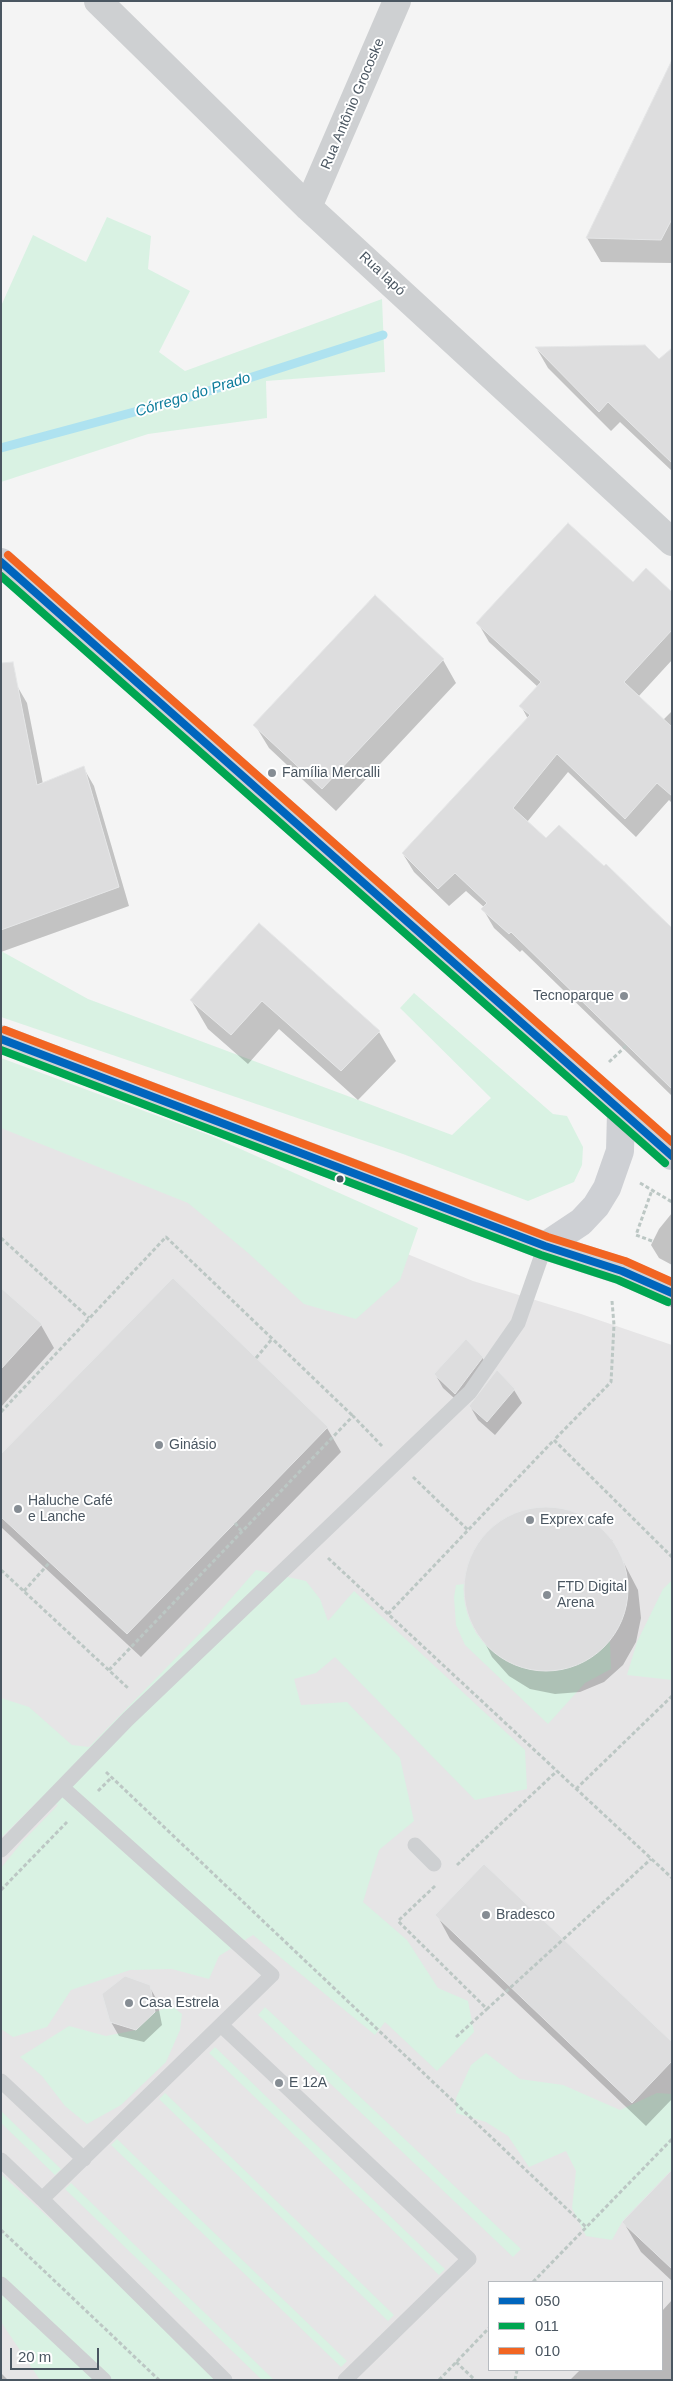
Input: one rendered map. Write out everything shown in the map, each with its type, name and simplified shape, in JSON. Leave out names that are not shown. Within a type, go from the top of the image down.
[{"type":"main road","points":[[1,562],[672,1156]]},
{"type":"main road","points":[[1,1038],[545,1246],[622,1271],[672,1293]]},
{"type":"main road","points":[[545,1246],[564,1235],[596,1206],[615,1170],[622,1132],[622,1112]]},
{"type":"street","name":"Rua Iapó","points":[[98,1],[308,207],[672,542]]},
{"type":"street","name":"Rua Antônio Grocoske","points":[[308,207],[397,1]]},
{"type":"lane","points":[[1,1850],[144,1704],[470,1392],[518,1323],[545,1246]]},
{"type":"lane","points":[[42,2199],[272,1975],[63,1788]]},
{"type":"lane","points":[[415,1845],[434,1864]]},
{"type":"lane","points":[[221,2025],[469,2259],[345,2380]]},
{"type":"lane","points":[[1,2081],[84,2159]]},
{"type":"lane","points":[[1,2160],[226,2380]]},
{"type":"lane","points":[[1,2284],[104,2380]]},
{"type":"path","points":[[615,1170],[672,1202]]},
{"type":"path","points":[[652,1190],[636,1235],[652,1241]]},
{"type":"path","points":[[1,1412],[166,1237],[353,1416],[468,1530]]},
{"type":"path","points":[[1,1238],[89,1318]]},
{"type":"path","points":[[388,1614],[611,1382],[614,1324],[612,1301]]},
{"type":"path","points":[[256,1358],[272,1339]]},
{"type":"path","points":[[109,1670],[353,1416]]},
{"type":"path","points":[[554,1440],[672,1558]]},
{"type":"path","points":[[235,1523],[242,1532]]},
{"type":"path","points":[[312,1543],[672,1878]]},
{"type":"path","points":[[24,1591],[50,1562]]},
{"type":"path","points":[[1,1570],[144,1704]]},
{"type":"path","points":[[576,1789],[672,1696]]},
{"type":"path","points":[[91,1758],[586,2228]]},
{"type":"path","points":[[456,1866],[557,1771]]},
{"type":"path","points":[[1,1890],[112,1777]]},
{"type":"path","points":[[456,2037],[651,1859]]},
{"type":"path","points":[[441,1880],[398,1921],[486,2009]]},
{"type":"path","points":[[534,2281],[672,2139]]},
{"type":"path","points":[[1,2230],[158,2380]]},
{"type":"path","points":[[439,2380],[488,2329]]},
{"type":"path","points":[[456,2362],[475,2380]]},
{"type":"shaded area","points":[[1,1087],[473,1281],[581,1314],[672,1345],[672,2380],[1,2380]]},
{"type":"green space","points":[[107,217],[151,236],[148,269],[190,291],[159,352],[185,371],[382,299],[385,372],[266,381],[267,418],[148,434],[1,482],[1,306],[33,235],[86,262]]},
{"type":"green space","points":[[1,951],[88,999],[452,1135],[491,1098],[400,1008],[414,993],[553,1114],[567,1116],[583,1147],[582,1165],[574,1182],[528,1201],[403,1154],[1,1017]]},
{"type":"green space","points":[[1,1058],[209,1135],[418,1228],[400,1280],[356,1319],[304,1304],[247,1252],[188,1203],[1,1128]]},
{"type":"green space","points":[[256,1570],[306,1581],[320,1599],[328,1621],[354,1591],[525,1750],[527,1789],[475,1800],[335,1657],[316,1673],[294,1679],[301,1705],[347,1702],[400,1758],[414,1821],[379,1850],[363,1902],[407,1940],[438,1988],[468,2001],[474,2032],[437,2071],[385,2022],[375,2035],[253,1935],[219,1956],[209,1979],[172,1969],[130,1970],[71,1990],[47,2027],[13,2037],[1,2029],[1,1868],[22,1842],[58,1805],[39,1800],[1,1838],[1,1698],[29,1707],[72,1745],[89,1747],[205,1628]]},
{"type":"green space","points":[[672,1580],[672,1680],[627,1675],[637,1642],[663,1589]]},
{"type":"green space","points":[[464,1584],[467,1609],[476,1633],[494,1652],[516,1665],[541,1671],[567,1668],[590,1658],[610,1641],[611,1669],[585,1683],[548,1724],[465,1645],[456,1625],[454,1598],[456,1585]]},
{"type":"green space","points":[[172,2006],[182,2014],[180,2030],[166,2062],[121,2105],[87,2124],[65,2106],[42,2076],[20,2057],[69,2026],[106,2036],[136,2030],[155,2012]]},
{"type":"green space","points":[[265,2007],[521,2249],[513,2257],[258,2015]]},
{"type":"green space","points":[[215,2047],[445,2269],[439,2275],[209,2053]]},
{"type":"green space","points":[[486,2053],[520,2079],[563,2085],[620,2110],[657,2093],[672,2094],[672,2170],[622,2222],[612,2240],[586,2236],[572,2208],[576,2171],[566,2151],[529,2167],[508,2136],[486,2122],[456,2113],[456,2098],[471,2065]]},
{"type":"green space","points":[[165,2093],[394,2315],[388,2321],[159,2099]]},
{"type":"green space","points":[[1,2111],[61,2169],[55,2175],[1,2123]]},
{"type":"green space","points":[[117,2139],[347,2361],[341,2367],[111,2145]]},
{"type":"green space","points":[[1,2174],[132,2294],[219,2380],[40,2380],[1,2322]]},
{"type":"green space","points":[[71,2183],[274,2380],[262,2380],[65,2189]]},
{"type":"building","points":[[672,60],[672,219],[661,240],[586,238]]},
{"type":"building","points":[[645,345],[659,359],[672,348],[672,463],[608,402],[599,412],[535,347]]},
{"type":"building","points":[[568,523],[633,582],[646,568],[672,592],[672,630],[624,682],[672,727],[672,796],[657,783],[625,819],[557,754],[513,808],[546,838],[559,825],[604,866],[606,864],[672,928],[672,1089],[511,932],[509,934],[481,909],[487,903],[455,873],[438,889],[402,853],[530,715],[519,706],[541,682],[476,623]]},
{"type":"building","points":[[375,595],[444,659],[322,789],[253,725]]},
{"type":"building","points":[[13,662],[37,785],[84,766],[119,887],[1,930],[1,663]]},
{"type":"building","points":[[259,923],[380,1031],[341,1071],[262,1001],[231,1035],[190,1000]]},
{"type":"building","points":[[173,1278],[328,1427],[127,1634],[1,1517],[1,1454]]},
{"type":"building","points":[[1,1288],[42,1324],[1,1369]]},
{"type":"building","points":[[466,1339],[483,1357],[455,1394],[434,1374]]},
{"type":"building","points":[[497,1370],[515,1389],[487,1422],[469,1406]]},
{"type":"building","points":[[546,1507],[570,1511],[591,1521],[604,1531],[614,1544],[624,1565],[628,1589],[624,1613],[614,1634],[604,1647],[591,1657],[570,1667],[546,1671],[522,1667],[501,1657],[488,1647],[478,1634],[468,1613],[464,1589],[468,1565],[478,1544],[488,1531],[501,1521],[522,1511]]},
{"type":"building","points":[[484,1864],[672,2042],[672,2061],[632,2103],[435,1915]]},
{"type":"building","name":"Casa Estrela","points":[[125,1976],[150,1985],[155,2012],[136,2030],[110,2022],[102,1994]]},
{"type":"building","points":[[672,2170],[672,2269],[622,2222]]},
{"type":"waterway","name":"Córrego do Prado","points":[[1,448],[190,397],[383,335]]},
{"type":"transit line","name":"010","points":[[8,555],[672,1142]]},
{"type":"transit line","name":"050","points":[[1,562],[672,1156]]},
{"type":"transit line","name":"011","points":[[1,576],[665,1163]]},
{"type":"transit line","name":"010","points":[[5,1030],[548,1237],[625,1261],[672,1282]]},
{"type":"transit line","name":"050","points":[[1,1039],[545,1246],[622,1271],[672,1293]]},
{"type":"transit line","name":"011","points":[[1,1050],[541,1255],[618,1280],[668,1302]]},
{"type":"place","name":"Família Mercalli","points":[[272,773]]},
{"type":"place","name":"Tecnoparque","points":[[624,996]]},
{"type":"place","name":"Ginásio","points":[[159,1445]]},
{"type":"place","name":"Haluche Café e Lanche","points":[[18,1509]]},
{"type":"place","name":"Exprex cafe","points":[[530,1520]]},
{"type":"place","name":"FTD Digital Arena","points":[[547,1595]]},
{"type":"place","name":"Bradesco","points":[[486,1915]]},
{"type":"place","name":"Casa Estrela","points":[[129,2003]]},
{"type":"place","name":"E 12A","points":[[279,2083]]}]
